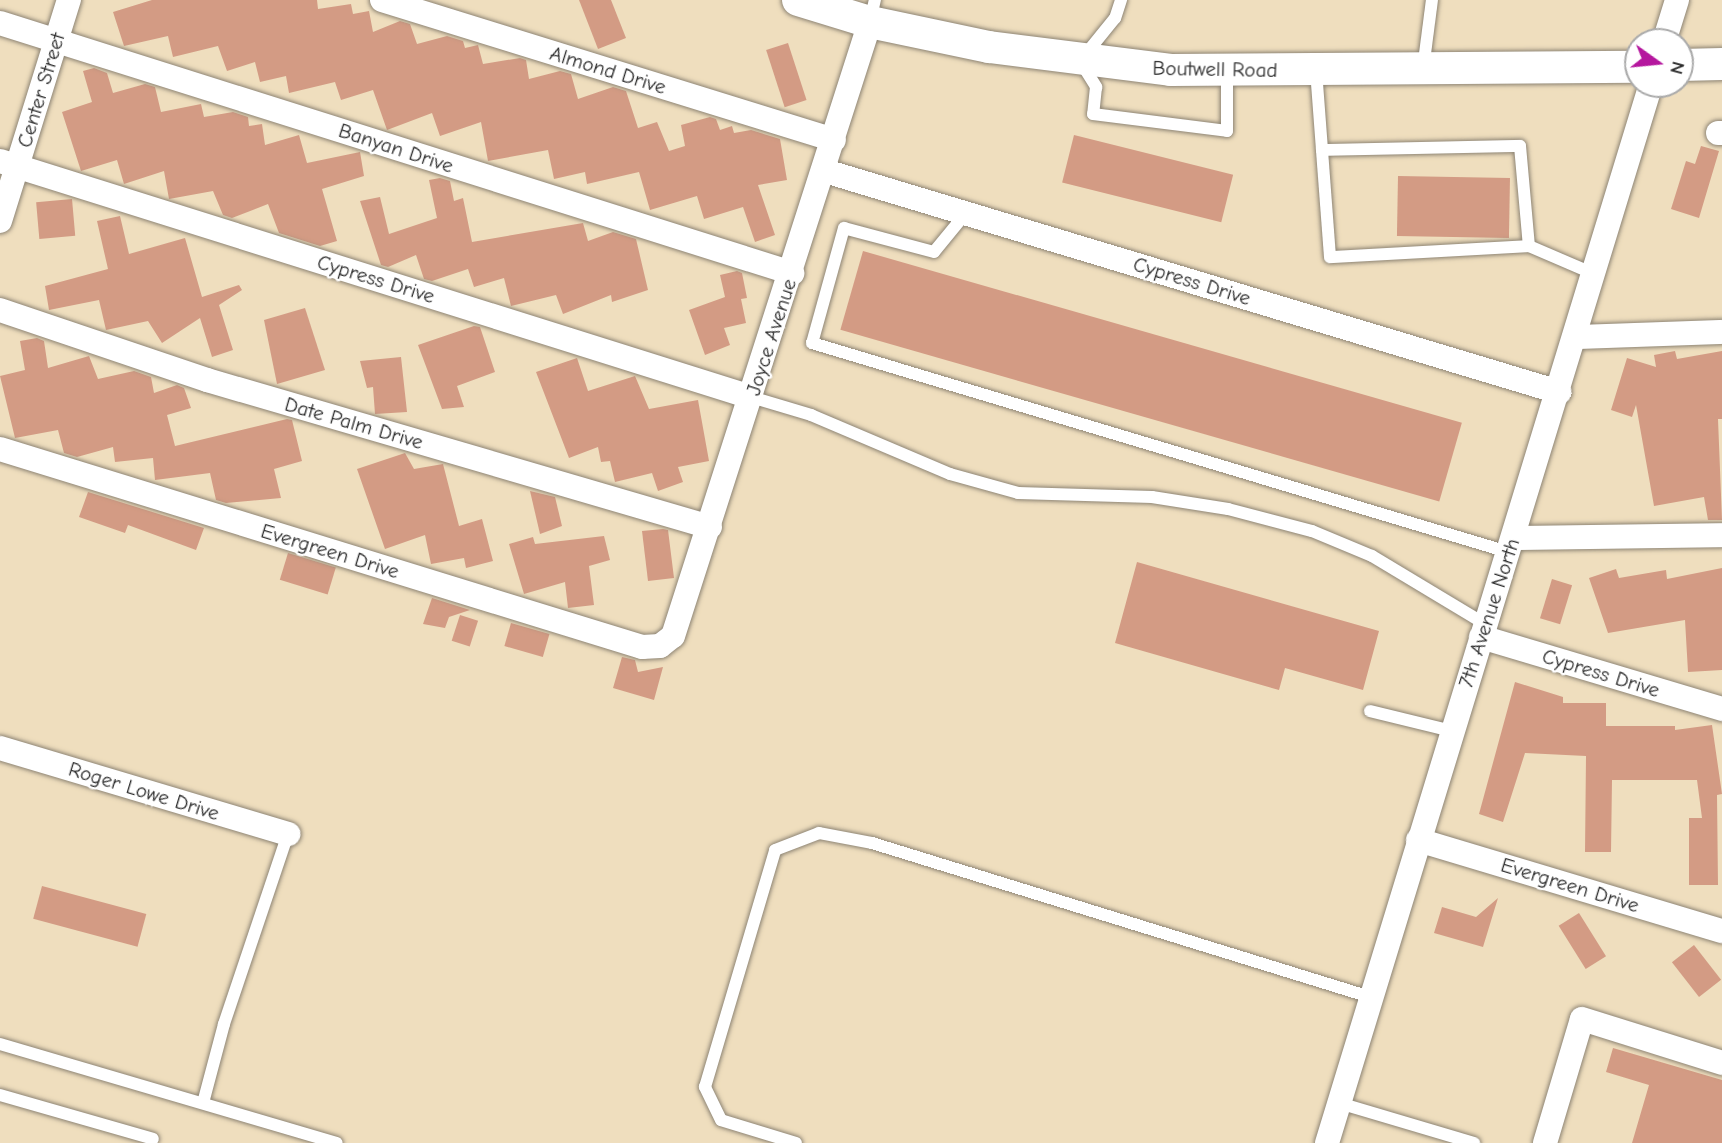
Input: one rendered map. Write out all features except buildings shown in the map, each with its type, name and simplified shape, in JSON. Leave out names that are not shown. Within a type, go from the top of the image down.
[{"type":"street","name":"Center Street","points":[[0,221],[8,164],[56,41],[69,0]]},
{"type":"street","name":"Almond Drive","points":[[382,0],[834,140]]},
{"type":"street","name":"Boutwell Road","points":[[799,0],[872,11],[1080,61],[1227,70],[1624,67]]},
{"type":"street","points":[[1668,28],[1677,0]]},
{"type":"street","name":"Joyce Avenue","points":[[660,646],[673,636],[710,527],[825,171],[872,11]]},
{"type":"street","name":"Banyan Drive","points":[[0,23],[792,273]]},
{"type":"street","points":[[1694,65],[1722,64]]},
{"type":"street","name":"7th Avenue North","points":[[1327,1143],[1418,840],[1576,337],[1647,98]]},
{"type":"street","name":"Cypress Drive","points":[[8,164],[751,397]]},
{"type":"street","name":"Cypress Drive","points":[[825,171],[1559,392]]},
{"type":"street","name":"Date Palm Drive","points":[[0,310],[207,380],[710,527]]},
{"type":"street","points":[[1576,337],[1722,332]]},
{"type":"street","name":"Evergreen Drive","points":[[0,449],[642,647],[660,646]]},
{"type":"street","points":[[1511,545],[1722,535]]},
{"type":"street","name":"Cypress Drive","points":[[1483,630],[1722,709]]},
{"type":"street","name":"Roger Lowe Drive","points":[[0,748],[288,834]]},
{"type":"street","name":"Evergreen Drive","points":[[1418,840],[1722,930]]},
{"type":"street","points":[[1545,1143],[1582,1019],[1722,1063]]},
{"type":"lane","points":[[1121,0],[1115,18],[1080,61],[1096,87],[1093,114],[1227,131],[1227,70]]},
{"type":"lane","points":[[1423,70],[1432,0]]},
{"type":"lane","points":[[1316,70],[1330,257],[1529,246],[1594,274]]},
{"type":"lane","points":[[1322,149],[1520,146],[1529,246]]},
{"type":"lane","points":[[967,213],[933,252],[845,228],[813,343],[1511,545]]},
{"type":"lane","points":[[751,397],[811,415],[950,474],[1018,493],[1152,496],[1228,509],[1312,531],[1372,556],[1483,630]]},
{"type":"lane","points":[[1370,710],[1452,731]]},
{"type":"lane","points":[[796,1143],[721,1120],[705,1087],[775,850],[819,833],[872,843],[1370,997]]},
{"type":"lane","points":[[203,1103],[224,1024],[288,834]]},
{"type":"lane","points":[[0,1044],[337,1143]]},
{"type":"lane","points":[[0,1095],[153,1139]]},
{"type":"lane","points":[[1339,1103],[1474,1143]]}]
